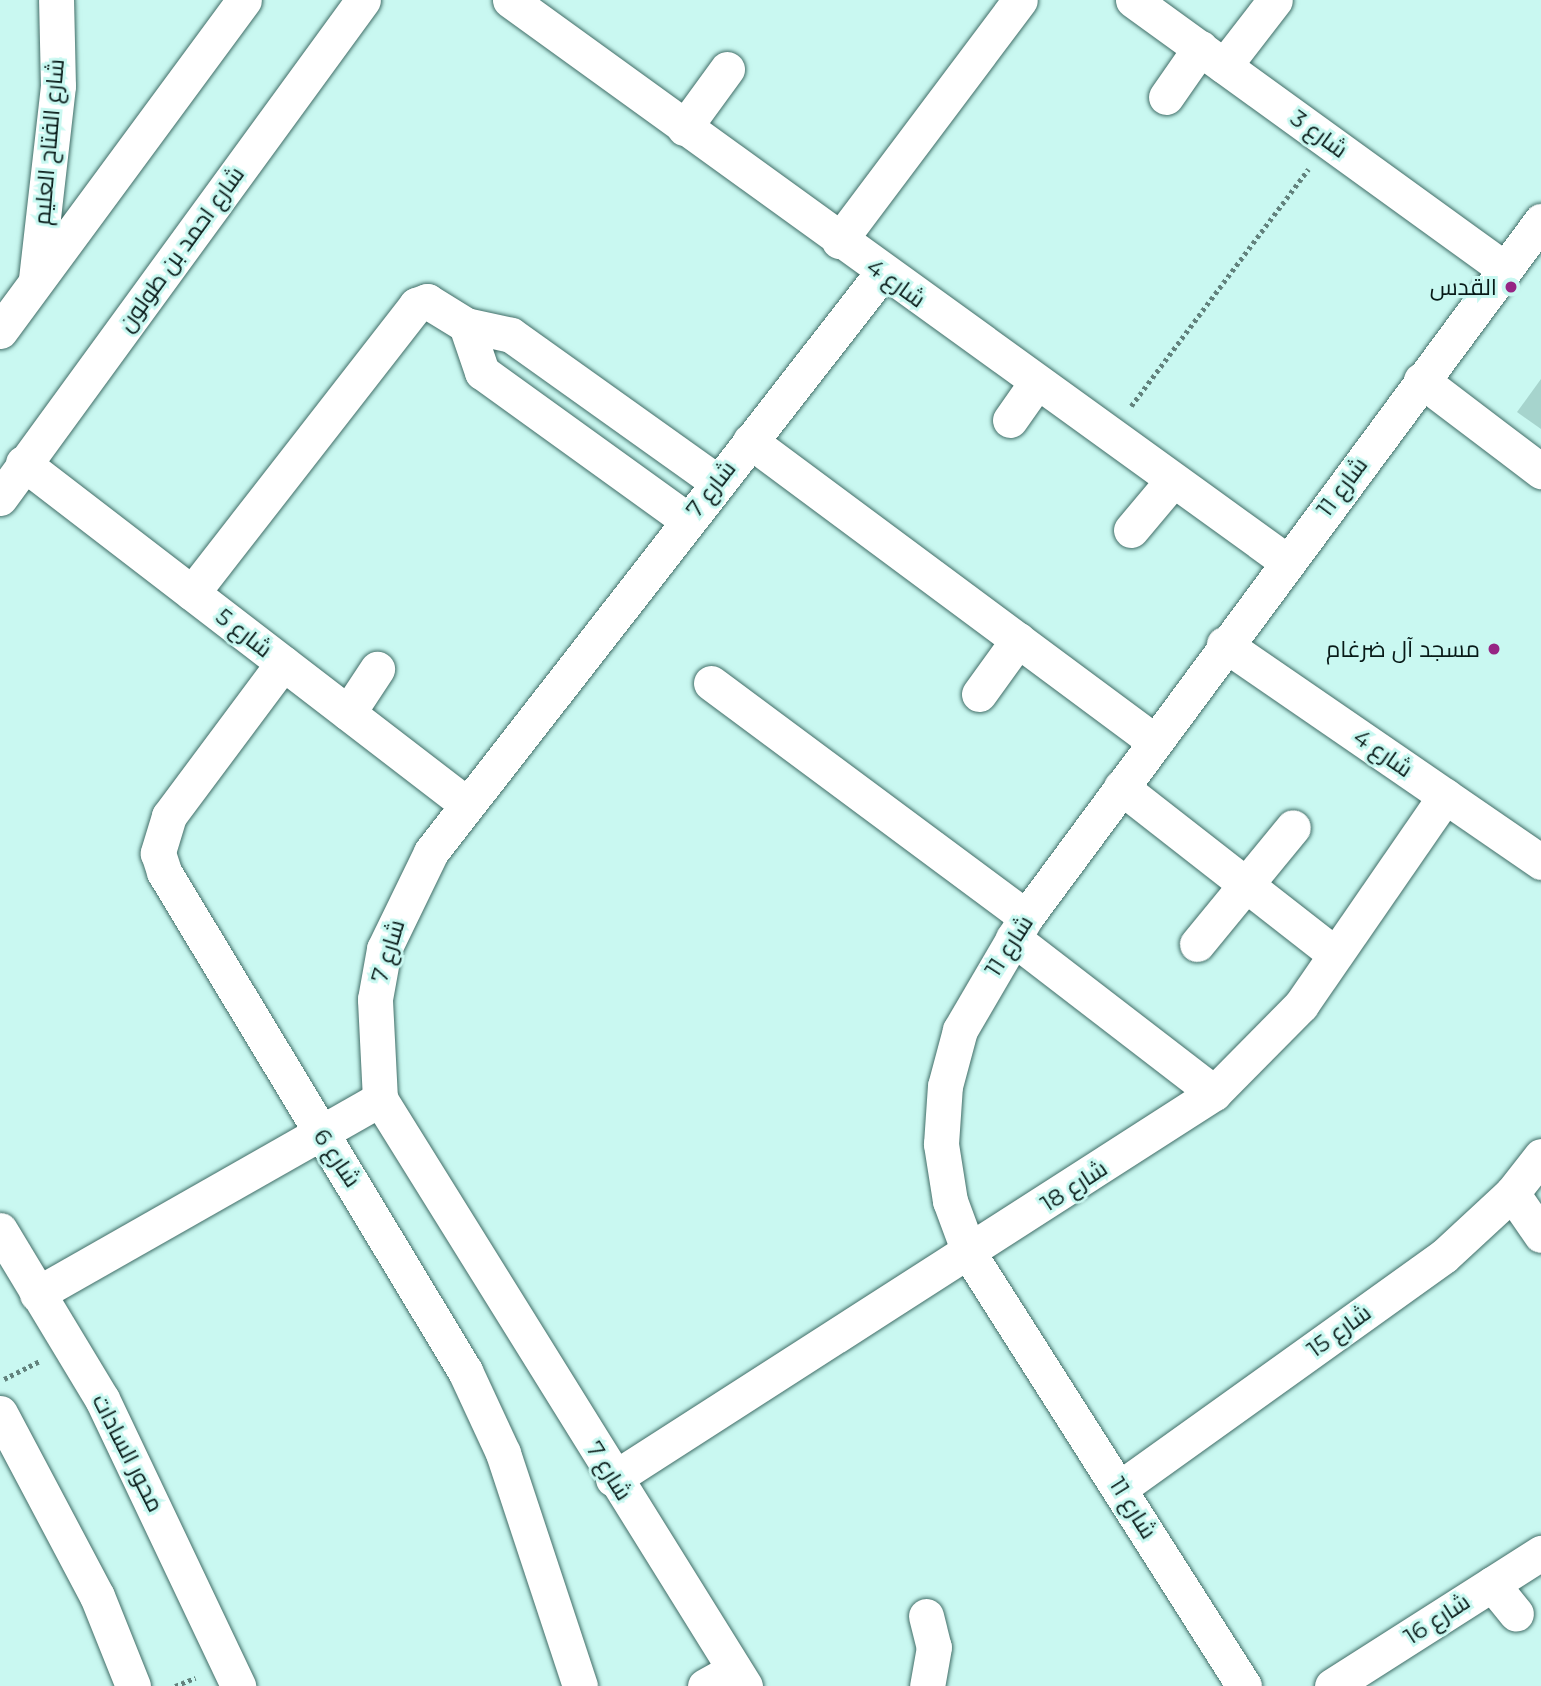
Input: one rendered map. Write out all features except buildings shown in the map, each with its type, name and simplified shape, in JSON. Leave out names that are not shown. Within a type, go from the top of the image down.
[{"type":"street","name":"شارع الفتاح العليم","points":[[35,283],[58,86],[56,0]]},
{"type":"street","name":"شارع احمد بن طولون","points":[[0,498],[363,0]]},
{"type":"street","name":"شارع 4","points":[[510,0],[839,242],[1286,561]]},
{"type":"street","points":[[839,242],[1020,0]]},
{"type":"street","name":"شارع 3","points":[[1133,0],[1505,269]]},
{"type":"street","points":[[1166,97],[1275,0]]},
{"type":"street","points":[[0,331],[231,4]]},
{"type":"street","points":[[684,128],[727,69]]},
{"type":"street","points":[[1505,269],[1541,221]]},
{"type":"street","name":"شارع 11","points":[[1244,1686],[1121,1488],[970,1255],[950,1200],[941,1144],[945,1086],[960,1030],[1020,928],[1224,644],[1505,269]]},
{"type":"street","name":"شارع 7","points":[[728,1681],[613,1479],[380,1099],[373,1037],[384,949],[425,862],[465,803],[882,272]]},
{"type":"street","points":[[192,593],[416,305],[438,303],[466,325],[511,335],[717,482]]},
{"type":"street","points":[[466,325],[482,372],[687,520]]},
{"type":"street","points":[[1421,380],[1541,471]]},
{"type":"street","points":[[1010,420],[1037,383]]},
{"type":"street","points":[[750,441],[1154,741]]},
{"type":"street","name":"شارع 5","points":[[23,463],[465,803]]},
{"type":"street","points":[[1131,530],[1173,480]]},
{"type":"street","points":[[978,694],[1018,640]]},
{"type":"street","name":"شارع 4","points":[[1224,644],[1541,863]]},
{"type":"street","name":"شارع 6","points":[[283,663],[169,816],[158,853],[320,1134],[408,1268],[470,1382],[503,1453],[580,1686]]},
{"type":"street","points":[[348,713],[377,669]]},
{"type":"street","points":[[711,683],[1020,928],[1214,1093]]},
{"type":"street","points":[[1121,787],[1335,954]]},
{"type":"street","name":"شارع 18","points":[[613,1479],[970,1255],[1214,1093],[1285,1024],[1445,796]]},
{"type":"street","points":[[1197,944],[1293,827]]},
{"type":"street","points":[[37,1294],[380,1099]]},
{"type":"street","name":"شارع 15","points":[[1121,1488],[1444,1256],[1512,1193],[1541,1156]]},
{"type":"street","points":[[1512,1193],[1541,1235]]},
{"type":"street","name":"محور السادات","points":[[0,1230],[102,1399],[238,1686]]},
{"type":"street","points":[[0,1413],[97,1596],[133,1686]]},
{"type":"street","name":"شارع 16","points":[[1332,1686],[1541,1553]]},
{"type":"street","points":[[1492,1584],[1517,1614]]},
{"type":"street","points":[[926,1616],[934,1647],[927,1686]]},
{"type":"path","points":[[1109,435],[1329,141]]},
{"type":"path","points":[[0,1381],[69,1345]]},
{"type":"place","name":"القدس","points":[[1511,287]]},
{"type":"place","name":"مسجد آل ضرغام","points":[[1494,649]]}]
